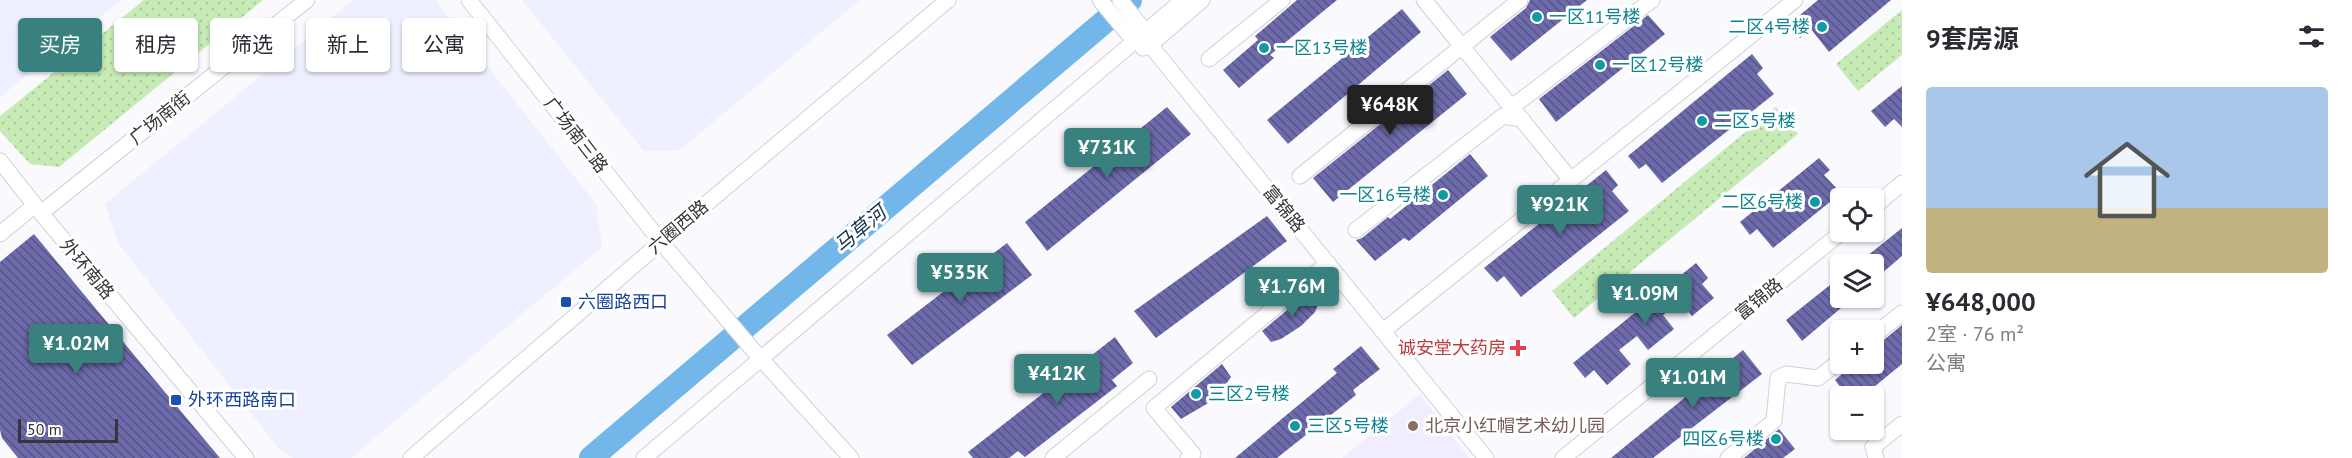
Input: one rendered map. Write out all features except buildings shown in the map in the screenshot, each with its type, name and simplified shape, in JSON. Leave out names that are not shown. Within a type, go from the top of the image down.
[{"type":"street","name":"广场南街","points":[[0,234],[38,209],[307,0]]},
{"type":"street","name":"广场南三路","points":[[469,0],[661,242],[758,355],[851,458]]},
{"type":"street","name":"六圈西路","points":[[411,458],[661,242],[948,0]]},
{"type":"street","name":"富锦路","points":[[1120,0],[1140,35]]},
{"type":"street","points":[[644,458],[758,355],[1183,0]]},
{"type":"street","points":[[1140,35],[1203,0]]},
{"type":"street","points":[[1209,59],[1282,0]]},
{"type":"street","points":[[1424,0],[1571,180]]},
{"type":"street","points":[[1300,176],[1520,0]]},
{"type":"street","points":[[1356,230],[1503,116],[1517,113],[1652,0]]},
{"type":"street","points":[[1383,332],[1795,0]]},
{"type":"street","name":"富锦路","points":[[1101,1],[1140,35],[1486,458]]},
{"type":"street","name":"外环南路","points":[[0,161],[246,458]]},
{"type":"street","points":[[1884,199],[1901,185]]},
{"type":"street","name":"富锦路","points":[[1563,458],[1830,242]]},
{"type":"street","points":[[1188,458],[1193,454],[1154,408],[1328,263]]},
{"type":"street","points":[[1884,327],[1902,313]]},
{"type":"street","points":[[1728,458],[1774,421],[1778,378],[1786,374],[1818,378],[1830,369]]},
{"type":"street","points":[[1053,458],[1149,379]]},
{"type":"street","points":[[1876,458],[1873,447],[1902,424]]},
{"type":"shaded area","points":[[0,0],[121,0],[99,18],[18,18],[18,72],[31,72],[0,97]]},
{"type":"shaded area","points":[[353,0],[435,0],[449,18],[402,18],[402,72],[486,72],[486,65],[596,204],[602,247],[351,458],[293,458],[279,449],[118,243],[105,204],[265,72],[294,72],[294,49],[306,39],[306,72],[390,72],[390,18],[331,18]]},
{"type":"shaded area","points":[[522,0],[860,0],[680,150],[644,151]]},
{"type":"shaded area","name":"北京小红帽艺术幼儿园","points":[[1420,394],[1469,458],[1342,458]]},
{"type":"green space","points":[[144,0],[263,0],[241,18],[210,18],[210,43],[198,53],[198,18],[122,18]]},
{"type":"green space","points":[[1902,10],[1902,55],[1858,91],[1836,64]]},
{"type":"green space","points":[[114,24],[114,72],[175,72],[59,167],[30,164],[0,131],[0,116],[55,72],[102,72],[102,34]]},
{"type":"green space","points":[[1776,107],[1798,134],[1574,318],[1552,291]]},
{"type":"waterway","name":"马草河","points":[[591,458],[1130,0]]},
{"type":"place","name":"一区11号楼","points":[[1537,17]]},
{"type":"place","name":"二区4号楼","points":[[1822,27]]},
{"type":"place","name":"一区13号楼","points":[[1264,48]]},
{"type":"place","name":"一区12号楼","points":[[1600,65]]},
{"type":"place","name":"二区5号楼","points":[[1702,121]]},
{"type":"place","name":"一区16号楼","points":[[1443,195]]},
{"type":"place","name":"二区6号楼","points":[[1815,202]]},
{"type":"place","name":"六圈路西口","points":[[566,302]]},
{"type":"place","name":"诚安堂大药房","points":[[1518,348]]},
{"type":"place","name":"三区2号楼","points":[[1196,394]]},
{"type":"place","name":"外环西路南口","points":[[176,400]]},
{"type":"place","name":"三区5号楼","points":[[1295,426]]},
{"type":"place","name":"北京小红帽艺术幼儿园","points":[[1413,426]]},
{"type":"place","name":"四区6号楼","points":[[1776,439]]}]
